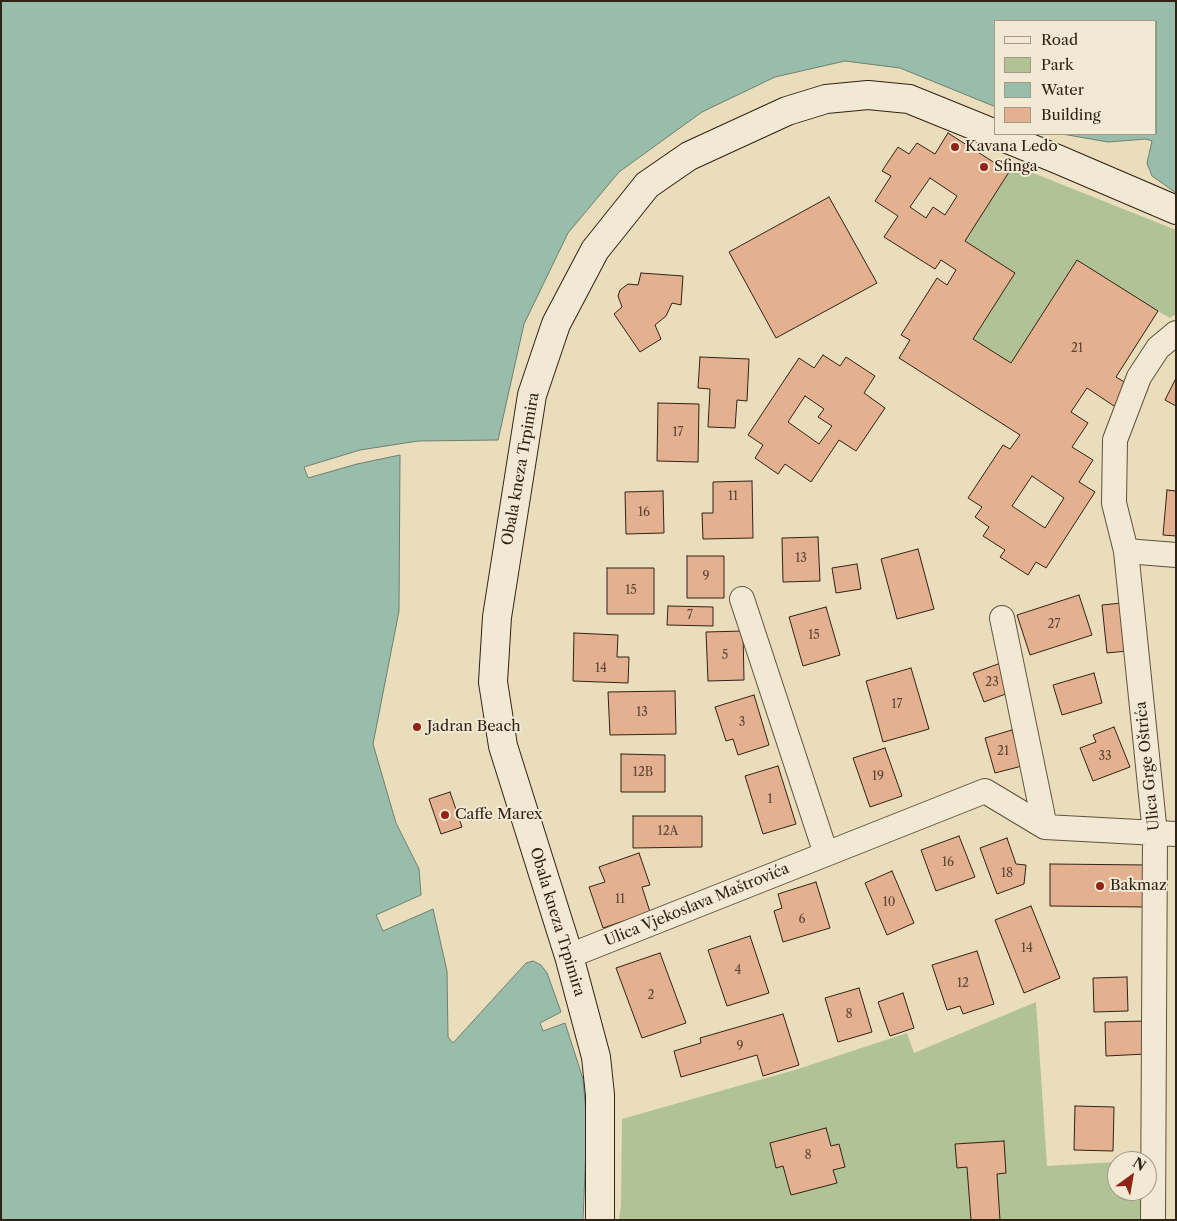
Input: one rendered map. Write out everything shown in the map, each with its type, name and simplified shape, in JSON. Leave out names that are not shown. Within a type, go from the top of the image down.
[{"type":"street","name":"Obala kneza Trpimira","points":[[600,1220],[600,1095],[596,1057],[569,956],[503,746],[493,682],[497,617],[532,396],[553,332],[595,250],[647,185],[689,156],[787,111],[826,99],[868,95],[909,99],[994,133]]},
{"type":"street","name":"Obala kneza Trpimira","points":[[998,135],[1176,210]]},
{"type":"street","name":"Ulica Grge Oštrića","points":[[1153,1220],[1166,834],[1126,552],[1114,503],[1115,440],[1139,377],[1158,348],[1176,333]]},
{"type":"street","points":[[1126,552],[1176,555]]},
{"type":"street","points":[[742,599],[826,854]]},
{"type":"street","points":[[1002,618],[1045,827]]},
{"type":"street","name":"Ulica Vjekoslava Maštrovića","points":[[569,956],[985,791],[1045,827],[1166,834]]},
{"type":"green space","points":[[1013,165],[1176,230],[1176,314],[1170,318],[1077,260],[1011,363],[973,339],[1015,273],[965,241]]},
{"type":"green space","points":[[1036,1002],[1047,1166],[1107,1163],[1107,1201],[1141,1201],[1140,1220],[619,1220],[621,1205],[622,1119],[798,1069],[907,1033],[914,1053]]},
{"type":"water","points":[[1,1],[1176,1],[1176,193],[1152,176],[1147,163],[1152,141],[1146,139],[1108,142],[1068,135],[1157,135],[1157,20],[994,20],[994,106],[900,68],[845,61],[775,77],[702,112],[619,172],[568,233],[524,324],[498,440],[418,441],[360,450],[304,467],[308,478],[357,464],[400,455],[399,611],[373,744],[396,823],[419,869],[421,895],[376,915],[383,931],[433,909],[447,971],[448,1037],[453,1043],[526,963],[533,961],[541,965],[547,973],[561,1012],[540,1023],[543,1031],[565,1023],[583,1079],[587,1124],[583,1220],[1,1220]]},
{"type":"building","points":[[948,133],[1009,172],[965,241],[1015,273],[973,339],[1011,363],[1077,260],[1158,311],[1116,377],[1131,386],[1117,408],[1087,388],[1071,412],[1088,423],[1072,447],[1093,460],[1079,482],[1095,492],[1046,568],[1036,562],[1028,575],[1000,557],[1005,550],[983,536],[989,527],[975,517],[982,507],[968,498],[1003,445],[1010,449],[1020,435],[899,358],[910,340],[901,335],[937,278],[947,285],[956,270],[941,260],[935,269],[884,237],[898,216],[875,201],[891,176],[882,171],[898,147],[909,154],[917,143],[935,154]],"holes":[[[930,178],[957,196],[945,215],[933,207],[926,218],[910,207]],[[1032,476],[1064,498],[1045,528],[1012,506]]]},
{"type":"building","points":[[829,197],[877,283],[776,338],[729,252]]},
{"type":"building","points":[[641,273],[683,276],[681,305],[672,303],[666,316],[655,325],[661,339],[640,352],[614,314],[622,307],[618,296],[620,290],[628,284],[638,285]]},
{"type":"building","points":[[823,355],[840,366],[846,357],[875,376],[864,393],[885,408],[856,451],[839,440],[811,482],[785,464],[778,474],[755,458],[763,445],[748,435],[799,358],[814,368]],"holes":[[[805,396],[824,409],[818,417],[832,426],[819,444],[788,422]]]},
{"type":"building","points":[[700,357],[749,359],[747,401],[737,400],[735,428],[708,427],[710,389],[698,388]]},
{"type":"building","points":[[1176,378],[1176,406],[1165,400]]},
{"type":"building","points":[[658,403],[699,404],[698,462],[657,461]]},
{"type":"building","points":[[752,481],[753,538],[703,539],[702,513],[713,513],[713,482]]},
{"type":"building","points":[[1167,490],[1176,491],[1176,536],[1163,535]]},
{"type":"building","points":[[663,491],[664,533],[626,534],[625,492]]},
{"type":"building","points":[[818,537],[820,581],[783,582],[782,538]]},
{"type":"building","points":[[918,549],[934,609],[897,619],[881,559]]},
{"type":"building","points":[[687,556],[724,556],[724,598],[687,598]]},
{"type":"building","points":[[857,564],[861,589],[836,593],[832,568]]},
{"type":"building","points":[[607,568],[654,568],[654,614],[607,614]]},
{"type":"building","points":[[1079,595],[1092,635],[1030,655],[1017,615]]},
{"type":"building","points":[[1122,603],[1127,651],[1107,653],[1102,605]]},
{"type":"building","points":[[668,606],[713,607],[713,626],[667,625]]},
{"type":"building","points":[[826,607],[840,655],[803,666],[789,617]]},
{"type":"building","points":[[743,631],[744,680],[708,681],[706,632]]},
{"type":"building","points":[[574,633],[618,635],[617,657],[629,657],[628,683],[573,681]]},
{"type":"building","points":[[1001,663],[1011,692],[984,702],[973,673]]},
{"type":"building","points":[[911,668],[929,729],[883,742],[866,681]]},
{"type":"building","points":[[1094,673],[1102,703],[1062,715],[1053,685]]},
{"type":"building","points":[[675,691],[676,734],[610,735],[608,692]]},
{"type":"building","points":[[754,695],[769,745],[738,755],[733,739],[726,741],[715,707]]},
{"type":"building","points":[[1114,727],[1130,767],[1093,781],[1080,748],[1096,742],[1093,735]]},
{"type":"building","points":[[1012,730],[1022,766],[995,773],[985,738]]},
{"type":"building","points":[[885,748],[902,796],[870,807],[853,758]]},
{"type":"building","points":[[621,754],[665,755],[665,792],[621,792]]},
{"type":"building","points":[[778,766],[796,824],[763,834],[745,776]]},
{"type":"building","points":[[450,792],[462,827],[441,834],[429,799]]},
{"type":"building","points":[[633,816],[702,816],[702,847],[633,848]]},
{"type":"building","points":[[959,836],[975,877],[936,891],[921,850]]},
{"type":"building","points":[[1007,838],[1016,864],[1026,865],[1024,884],[997,894],[980,848]]},
{"type":"building","points":[[639,853],[650,885],[642,887],[650,912],[603,928],[589,887],[605,882],[599,867]]},
{"type":"building","points":[[1050,864],[1147,865],[1146,907],[1050,906]]},
{"type":"building","points":[[892,871],[914,923],[887,935],[865,883]]},
{"type":"building","points":[[816,882],[830,928],[783,942],[774,911],[782,908],[778,894]]},
{"type":"building","points":[[1031,906],[1060,978],[1024,993],[995,920]]},
{"type":"building","points":[[750,936],[769,993],[727,1006],[708,950]]},
{"type":"building","points":[[977,951],[994,1004],[963,1014],[960,1006],[947,1010],[932,965]]},
{"type":"building","points":[[660,953],[686,1023],[642,1038],[616,968]]},
{"type":"building","points":[[1127,977],[1128,1011],[1094,1012],[1093,978]]},
{"type":"building","points":[[859,988],[872,1032],[838,1042],[825,998]]},
{"type":"building","points":[[903,993],[914,1028],[890,1036],[878,1002]]},
{"type":"building","points":[[783,1014],[799,1065],[763,1076],[757,1055],[681,1077],[674,1051],[701,1043],[700,1038]]},
{"type":"building","points":[[1145,1021],[1146,1054],[1106,1056],[1105,1022]]},
{"type":"building","points":[[1075,1106],[1114,1107],[1113,1151],[1074,1150]]},
{"type":"building","points":[[826,1128],[831,1146],[839,1144],[845,1167],[833,1170],[837,1183],[791,1195],[783,1166],[776,1168],[770,1143]]},
{"type":"building","points":[[1004,1141],[1006,1173],[997,1174],[1000,1220],[971,1220],[967,1167],[957,1168],[955,1144]]},
{"type":"place","name":"Kavana Ledo","points":[[955,147]]},
{"type":"place","name":"Sfinga","points":[[984,167]]},
{"type":"place","name":"Jadran Beach","points":[[417,727]]},
{"type":"place","name":"Caffe Marex","points":[[445,815]]},
{"type":"place","name":"Bakmaz","points":[[1100,886]]}]
